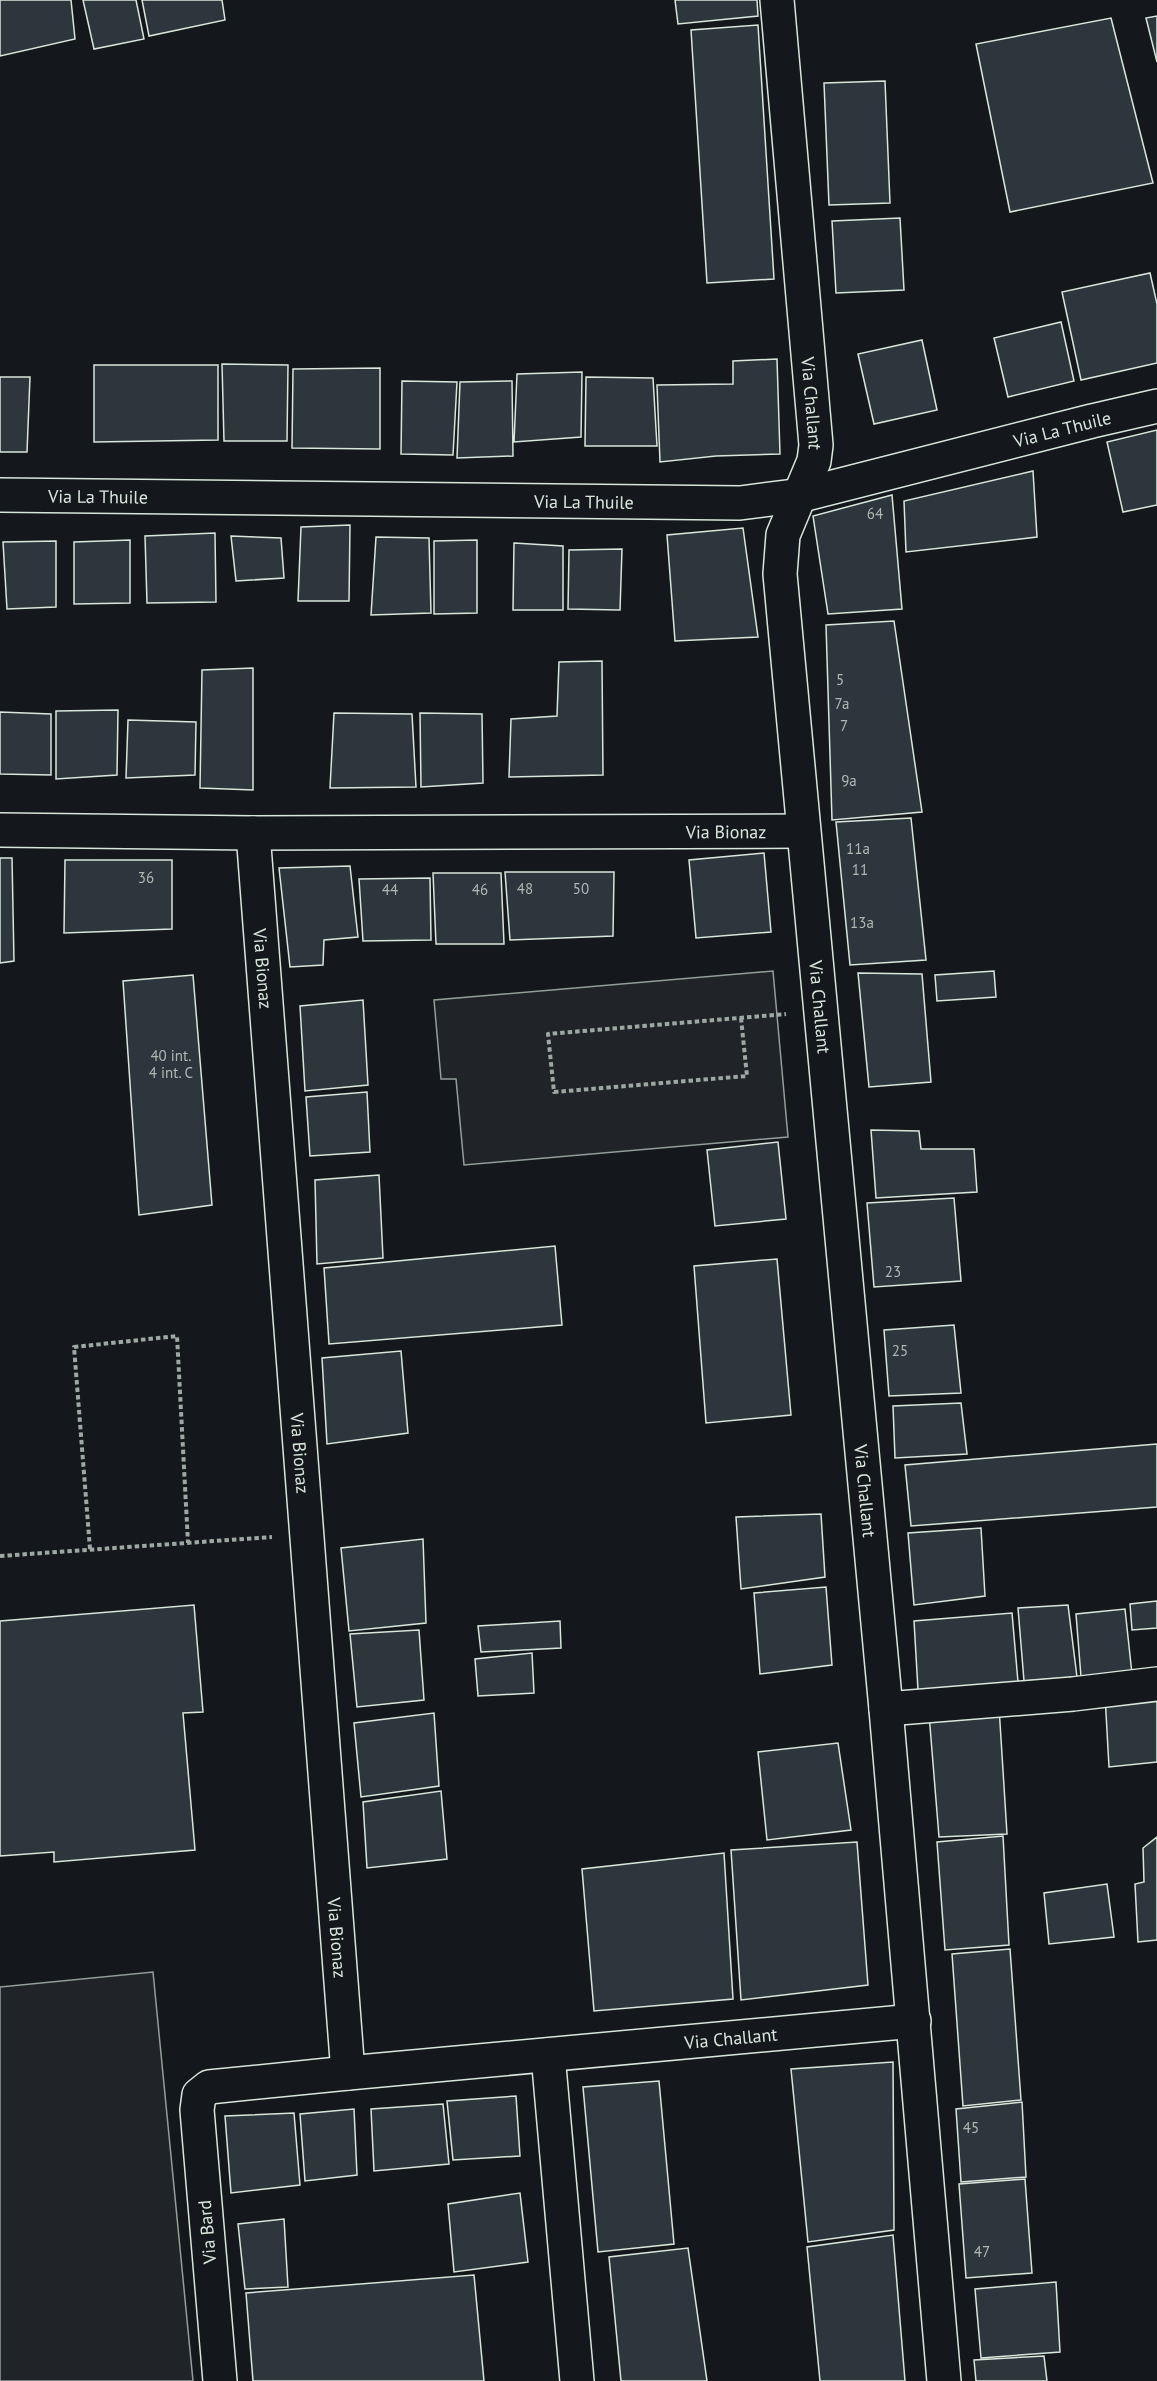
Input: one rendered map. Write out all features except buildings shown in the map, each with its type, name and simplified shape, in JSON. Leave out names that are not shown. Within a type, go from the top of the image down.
[{"type":"street","name":"Via Challant","points":[[777,0],[816,445],[814,461],[802,495],[783,536],[780,574],[886,1709],[944,2381]]},
{"type":"street","name":"Via La Thuile","points":[[0,495],[740,503],[802,495],[1157,406]]},
{"type":"street","name":"Via Bionaz","points":[[0,830],[253,833],[759,833],[803,831]]},
{"type":"street","name":"Via Bionaz","points":[[253,833],[348,2073]]},
{"type":"street","points":[[886,1709],[1073,1694],[1157,1684]]},
{"type":"street","name":"Via Challant","points":[[209,2087],[914,2021]]},
{"type":"street","points":[[548,2055],[577,2381]]},
{"type":"street","name":"Via Bard","points":[[209,2087],[199,2095],[197,2110],[220,2381]]},
{"type":"path","points":[[741,1018],[747,1076],[554,1092],[548,1034],[820,1011]]},
{"type":"path","points":[[90,1549],[74,1347],[177,1335],[188,1543]]},
{"type":"path","points":[[0,1556],[306,1534]]},
{"type":"shaded area","points":[[773,971],[788,1137],[464,1165],[456,1079],[441,1079],[434,1000]]},
{"type":"shaded area","points":[[153,1972],[193,2381],[0,2381],[0,1987]]}]
